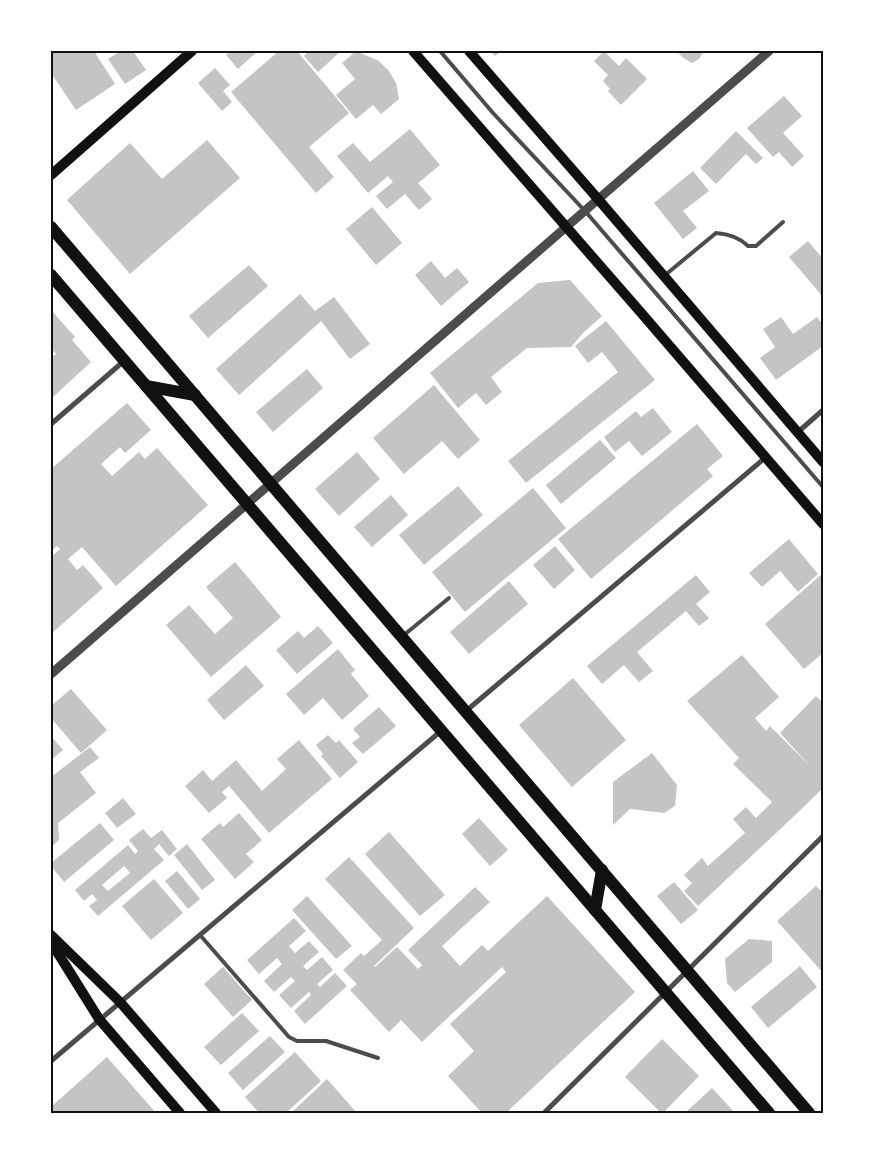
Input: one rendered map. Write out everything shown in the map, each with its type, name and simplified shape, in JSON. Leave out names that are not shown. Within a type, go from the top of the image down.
[{"type":"main road","points":[[51,175],[192,51]]},
{"type":"main road","points":[[413,51],[823,524]]},
{"type":"main road","points":[[469,51],[823,462]]},
{"type":"main road","points":[[51,227],[809,1113]]},
{"type":"main road","points":[[51,275],[768,1113]]},
{"type":"main road","points":[[146,386],[196,395]]},
{"type":"main road","points":[[595,910],[602,870]]},
{"type":"main road","points":[[51,935],[120,1002],[216,1113]]},
{"type":"main road","points":[[51,942],[99,1020],[180,1113]]},
{"type":"street","points":[[51,674],[769,51]]},
{"type":"street","points":[[51,424],[124,360]]},
{"type":"street","points":[[797,432],[823,410]]},
{"type":"street","points":[[466,711],[765,458]]},
{"type":"street","points":[[51,1061],[442,731]]},
{"type":"street","points":[[544,1113],[823,836]]},
{"type":"lane","points":[[440,51],[493,113],[584,211],[823,488]]},
{"type":"lane","points":[[664,276],[716,233],[728,234],[743,241],[748,246],[756,246],[784,222]]},
{"type":"lane","points":[[402,636],[449,598]]},
{"type":"lane","points":[[200,935],[289,1038],[297,1041],[326,1041],[378,1058]]},
{"type":"building","points":[[51,51],[94,51],[115,84],[76,110],[51,73]]},
{"type":"building","points":[[121,51],[133,51],[146,70],[125,84],[108,59]]},
{"type":"building","points":[[231,51],[258,51],[238,69],[226,55]]},
{"type":"building","points":[[279,51],[297,51],[349,113],[309,147],[334,177],[316,193],[231,92]]},
{"type":"building","points":[[309,51],[341,51],[318,72],[304,56]]},
{"type":"building","points":[[356,51],[379,61],[389,71],[396,83],[399,99],[381,114],[373,105],[356,119],[336,95],[355,79],[342,63]]},
{"type":"building","points":[[491,51],[501,51],[495,56]]},
{"type":"building","points":[[604,51],[619,66],[626,58],[647,79],[621,105],[608,91],[610,89],[603,81],[608,75],[594,61]]},
{"type":"building","points":[[677,51],[704,51],[699,59],[692,63],[682,57]]},
{"type":"building","points":[[215,68],[230,85],[223,91],[232,102],[222,111],[198,83]]},
{"type":"building","points":[[784,96],[802,116],[783,133],[804,156],[792,167],[779,152],[773,157],[747,128]]},
{"type":"building","points":[[410,129],[440,165],[418,183],[432,199],[419,210],[405,194],[387,209],[376,196],[393,182],[388,176],[368,193],[337,156],[353,143],[370,162]]},
{"type":"building","points":[[736,131],[763,158],[756,164],[746,154],[716,184],[700,168]]},
{"type":"building","points":[[207,140],[240,178],[130,274],[67,200],[130,143],[162,179]]},
{"type":"building","points":[[693,171],[709,191],[683,211],[697,228],[683,239],[654,203]]},
{"type":"building","points":[[372,207],[402,243],[376,265],[346,229]]},
{"type":"building","points":[[808,241],[823,259],[823,297],[789,257]]},
{"type":"building","points":[[431,261],[445,278],[457,268],[469,282],[441,306],[415,275]]},
{"type":"building","points":[[249,265],[268,286],[208,338],[189,316]]},
{"type":"building","points":[[570,280],[602,316],[571,347],[527,348],[491,377],[502,392],[486,405],[476,393],[458,408],[430,373],[538,283]]},
{"type":"building","points":[[300,294],[315,311],[334,297],[370,344],[350,359],[321,321],[239,395],[216,369]]},
{"type":"building","points":[[51,310],[75,337],[72,340],[91,362],[53,397],[51,395],[51,358],[56,354],[54,351],[51,354]]},
{"type":"building","points":[[781,317],[793,334],[817,317],[823,325],[823,346],[776,380],[760,358],[775,347],[763,329]]},
{"type":"building","points":[[606,321],[655,380],[526,483],[508,461],[618,372],[602,352],[588,363],[575,346]]},
{"type":"building","points":[[307,369],[323,388],[273,432],[256,412]]},
{"type":"building","points":[[434,385],[480,440],[458,459],[442,441],[404,474],[373,438]]},
{"type":"building","points":[[127,403],[151,430],[125,453],[120,447],[101,464],[112,476],[139,452],[145,459],[157,448],[208,505],[116,586],[82,547],[68,559],[77,570],[83,565],[103,588],[51,634],[51,557],[60,549],[57,546],[51,551],[51,469]]},
{"type":"building","points":[[653,408],[672,432],[642,456],[629,441],[615,452],[604,437],[636,411],[641,417]]},
{"type":"building","points":[[697,424],[723,456],[707,469],[713,476],[591,579],[558,539]]},
{"type":"building","points":[[600,440],[616,458],[561,504],[546,485]]},
{"type":"building","points":[[357,452],[380,479],[339,516],[315,489]]},
{"type":"building","points":[[458,486],[483,515],[424,565],[399,535]]},
{"type":"building","points":[[533,488],[566,528],[465,612],[432,572]]},
{"type":"building","points":[[391,495],[408,515],[372,547],[354,527]]},
{"type":"building","points":[[789,539],[818,574],[798,592],[780,571],[762,587],[749,573]]},
{"type":"building","points":[[555,546],[575,570],[554,589],[533,565]]},
{"type":"building","points":[[235,562],[281,617],[211,677],[166,625],[189,605],[215,634],[233,618],[206,587]]},
{"type":"building","points":[[823,573],[823,653],[804,669],[765,624]]},
{"type":"building","points":[[696,575],[710,592],[696,604],[709,618],[699,626],[686,611],[637,652],[653,671],[639,682],[624,665],[602,684],[587,666]]},
{"type":"building","points":[[509,581],[528,604],[469,654],[450,632]]},
{"type":"building","points":[[318,626],[333,643],[297,674],[276,650],[298,631],[304,638]]},
{"type":"building","points":[[338,649],[355,670],[351,674],[369,696],[342,720],[323,698],[304,715],[286,694]]},
{"type":"building","points":[[742,655],[779,697],[755,718],[766,731],[770,726],[810,766],[780,733],[816,696],[823,703],[823,788],[698,906],[684,891],[692,883],[684,875],[702,858],[708,866],[745,833],[733,819],[746,807],[756,818],[772,802],[733,764],[739,758],[687,701]]},
{"type":"building","points":[[246,665],[264,686],[224,720],[207,700]]},
{"type":"building","points":[[573,678],[626,740],[572,787],[519,725]]},
{"type":"building","points":[[71,689],[107,730],[81,753],[51,718],[51,706]]},
{"type":"building","points":[[379,707],[396,726],[363,754],[352,743],[360,737],[353,729]]},
{"type":"building","points":[[328,735],[336,743],[339,740],[358,762],[340,778],[321,756],[323,754],[316,745]]},
{"type":"building","points":[[51,736],[63,750],[51,760]]},
{"type":"building","points":[[299,740],[332,779],[269,833],[229,786],[222,792],[227,798],[209,813],[185,786],[203,770],[212,781],[236,760],[262,791],[286,769],[277,759]]},
{"type":"building","points":[[90,747],[99,758],[80,772],[96,793],[58,823],[59,840],[51,847],[51,777]]},
{"type":"building","points":[[652,753],[677,785],[675,806],[664,813],[630,809],[613,825],[613,782]]},
{"type":"building","points":[[123,798],[136,814],[117,828],[105,813]]},
{"type":"building","points":[[239,813],[262,840],[246,854],[254,862],[235,879],[201,839],[220,823],[223,827]]},
{"type":"building","points":[[479,818],[508,850],[490,866],[462,834]]},
{"type":"building","points":[[100,823],[114,840],[64,882],[51,866],[51,863]]},
{"type":"building","points":[[143,829],[151,838],[162,830],[177,849],[169,856],[159,844],[154,849],[164,860],[98,916],[89,906],[97,900],[92,894],[84,901],[75,890],[128,845],[135,854],[138,851],[129,840]],"holes":[[[124,866],[130,873],[108,891],[102,885]]]},
{"type":"building","points":[[389,832],[445,895],[420,916],[365,854]]},
{"type":"building","points":[[187,844],[215,880],[202,890],[174,855]]},
{"type":"building","points":[[349,857],[414,928],[375,967],[397,947],[418,969],[422,965],[408,950],[475,887],[490,902],[442,946],[460,966],[482,945],[488,951],[547,896],[635,992],[506,1113],[482,1113],[448,1076],[474,1051],[450,1024],[506,972],[502,967],[422,1042],[401,1020],[389,1032],[350,990],[357,984],[343,970],[361,953],[364,956],[382,940],[325,879]]},
{"type":"building","points":[[177,871],[200,899],[188,909],[165,881]]},
{"type":"building","points":[[154,879],[183,913],[151,940],[122,906]]},
{"type":"building","points":[[674,882],[698,910],[681,924],[657,896]]},
{"type":"building","points":[[816,886],[823,893],[823,973],[777,921]]},
{"type":"building","points":[[307,896],[352,946],[336,959],[292,910]]},
{"type":"building","points":[[294,918],[306,931],[289,946],[295,953],[309,941],[319,952],[303,966],[307,970],[322,957],[333,970],[317,984],[320,987],[335,973],[347,986],[305,1024],[294,1011],[311,995],[309,992],[291,1008],[279,995],[295,981],[291,977],[274,992],[264,981],[282,964],[277,958],[259,974],[247,960]]},
{"type":"building","points":[[749,939],[772,941],[772,962],[735,992],[727,983],[725,959]]},
{"type":"building","points":[[800,966],[817,987],[768,1028],[751,1007]]},
{"type":"building","points":[[223,967],[252,1000],[233,1017],[204,984]]},
{"type":"building","points":[[242,1013],[259,1031],[221,1065],[204,1047]]},
{"type":"building","points":[[270,1036],[285,1052],[243,1090],[228,1073]]},
{"type":"building","points":[[662,1039],[699,1076],[661,1113],[625,1077]]},
{"type":"building","points":[[295,1052],[321,1081],[286,1113],[259,1113],[245,1097]]},
{"type":"building","points":[[107,1057],[156,1113],[51,1113],[51,1107]]},
{"type":"building","points":[[327,1079],[357,1113],[291,1113]]},
{"type":"building","points":[[712,1088],[735,1113],[685,1113]]}]
